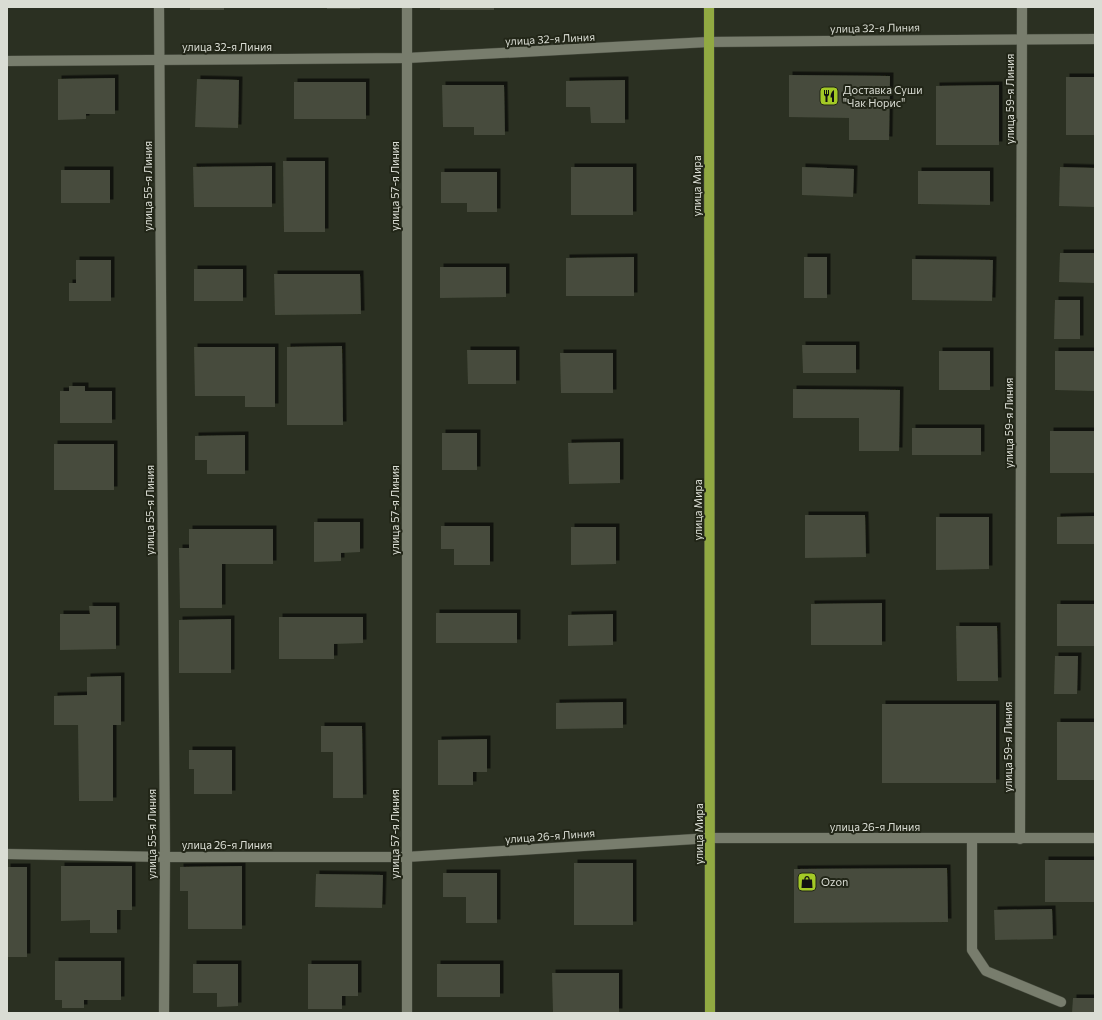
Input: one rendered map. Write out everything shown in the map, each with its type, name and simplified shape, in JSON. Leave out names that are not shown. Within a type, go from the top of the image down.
[{"type":"main road","name":"улица Мира","points":[[709,7],[710,1013]]},
{"type":"street","name":"улица 55-я Линия","points":[[159,7],[165,857],[164,1013]]},
{"type":"street","name":"улица 57-я Линия","points":[[407,7],[407,1013]]},
{"type":"street","name":"улица 59-я Линия","points":[[1020,839],[1022,7]]},
{"type":"street","name":"улица 32-я Линия","points":[[7,61],[407,58],[708,42],[1095,39]]},
{"type":"street","name":"улица 26-я Линия","points":[[7,854],[165,857],[406,857],[711,838],[1095,838]]},
{"type":"street","points":[[972,839],[972,950],[986,971],[1061,1002]]},
{"type":"building","points":[[190,7],[224,7],[224,10],[190,10]]},
{"type":"building","points":[[327,7],[360,7],[360,9],[327,9]]},
{"type":"building","points":[[440,7],[494,7],[494,10],[440,10]]},
{"type":"building","points":[[789,75],[890,76],[889,140],[849,140],[849,118],[789,117]]},
{"type":"building","points":[[1066,77],[1095,77],[1095,135],[1066,135]]},
{"type":"building","points":[[115,78],[115,114],[86,114],[86,119],[58,120],[58,79]]},
{"type":"building","points":[[197,79],[239,80],[238,128],[195,127]]},
{"type":"building","points":[[625,80],[625,123],[591,123],[590,107],[566,107],[566,81]]},
{"type":"building","points":[[294,82],[366,82],[366,119],[294,119]]},
{"type":"building","points":[[442,85],[504,85],[505,135],[474,135],[474,127],[443,127]]},
{"type":"building","points":[[999,85],[999,145],[936,145],[936,86]]},
{"type":"building","points":[[283,161],[325,161],[325,232],[284,232]]},
{"type":"building","points":[[272,166],[272,207],[194,207],[193,167]]},
{"type":"building","points":[[571,167],[633,167],[633,215],[571,215]]},
{"type":"building","points":[[802,167],[854,169],[853,197],[802,195]]},
{"type":"building","points":[[1060,167],[1095,168],[1095,207],[1059,206]]},
{"type":"building","points":[[61,170],[110,170],[110,203],[61,203]]},
{"type":"building","points":[[918,171],[990,171],[990,205],[918,204]]},
{"type":"building","points":[[441,172],[497,172],[497,212],[467,212],[467,203],[441,203]]},
{"type":"building","points":[[1060,253],[1095,253],[1095,283],[1059,282]]},
{"type":"building","points":[[634,257],[634,296],[566,296],[566,258]]},
{"type":"building","points":[[804,257],[827,257],[827,298],[804,298]]},
{"type":"building","points":[[912,259],[993,260],[992,301],[912,300]]},
{"type":"building","points":[[76,260],[111,260],[111,301],[69,301],[69,283],[76,283]]},
{"type":"building","points":[[440,267],[506,267],[506,297],[440,298]]},
{"type":"building","points":[[194,269],[243,269],[243,301],[194,301]]},
{"type":"building","points":[[274,274],[360,274],[361,314],[275,315]]},
{"type":"building","points":[[1055,300],[1080,300],[1080,339],[1054,339]]},
{"type":"building","points":[[802,345],[856,345],[856,373],[803,373]]},
{"type":"building","points":[[342,346],[343,425],[287,425],[287,347]]},
{"type":"building","points":[[194,347],[275,347],[275,407],[245,407],[245,396],[195,396]]},
{"type":"building","points":[[467,350],[516,350],[516,384],[468,384]]},
{"type":"building","points":[[939,351],[990,351],[990,390],[939,390]]},
{"type":"building","points":[[1055,351],[1095,351],[1095,391],[1055,390]]},
{"type":"building","points":[[560,353],[613,353],[613,393],[561,393]]},
{"type":"building","points":[[69,386],[85,386],[85,391],[112,391],[112,423],[60,423],[60,391],[69,391]]},
{"type":"building","points":[[793,389],[900,390],[899,451],[859,451],[859,418],[793,418]]},
{"type":"building","points":[[912,428],[981,428],[981,455],[912,455]]},
{"type":"building","points":[[1050,431],[1095,431],[1095,473],[1050,473]]},
{"type":"building","points":[[442,433],[477,433],[477,470],[442,470]]},
{"type":"building","points":[[245,435],[245,474],[207,474],[207,460],[195,460],[195,436]]},
{"type":"building","points":[[620,442],[620,483],[569,484],[568,443]]},
{"type":"building","points":[[54,444],[114,444],[114,490],[54,490]]},
{"type":"building","points":[[805,515],[865,515],[866,557],[805,558]]},
{"type":"building","points":[[1095,516],[1095,544],[1057,544],[1057,517]]},
{"type":"building","points":[[936,517],[989,517],[989,569],[936,570]]},
{"type":"building","points":[[314,522],[360,522],[360,552],[341,553],[341,561],[314,562]]},
{"type":"building","points":[[441,526],[490,526],[490,565],[454,565],[454,549],[441,549]]},
{"type":"building","points":[[571,527],[616,527],[616,564],[571,565]]},
{"type":"building","points":[[189,529],[273,529],[273,564],[222,564],[222,608],[180,608],[179,548],[189,548]]},
{"type":"building","points":[[882,603],[882,645],[811,645],[811,604]]},
{"type":"building","points":[[1057,604],[1095,604],[1095,646],[1057,646]]},
{"type":"building","points":[[89,606],[116,606],[116,649],[60,650],[60,614],[90,614]]},
{"type":"building","points":[[436,613],[517,613],[517,643],[436,643]]},
{"type":"building","points":[[613,614],[613,645],[568,646],[568,615]]},
{"type":"building","points":[[279,617],[363,617],[363,643],[334,644],[334,659],[279,659]]},
{"type":"building","points":[[231,619],[231,673],[179,673],[179,620]]},
{"type":"building","points":[[956,626],[997,626],[998,681],[957,681]]},
{"type":"building","points":[[1055,656],[1078,656],[1077,694],[1054,694]]},
{"type":"building","points":[[121,676],[121,725],[113,725],[113,801],[79,801],[78,725],[54,725],[54,696],[87,695],[87,677]]},
{"type":"building","points":[[623,702],[623,728],[556,729],[556,703]]},
{"type":"building","points":[[882,704],[996,704],[996,783],[882,783]]},
{"type":"building","points":[[1057,722],[1095,722],[1095,780],[1057,780]]},
{"type":"building","points":[[321,726],[362,726],[363,798],[333,798],[333,752],[321,752]]},
{"type":"building","points":[[487,739],[487,772],[473,772],[473,785],[438,785],[438,740]]},
{"type":"building","points":[[189,750],[232,750],[232,794],[194,794],[194,769],[189,769]]},
{"type":"building","points":[[1045,860],[1095,860],[1095,902],[1045,902]]},
{"type":"building","points":[[574,863],[633,863],[633,925],[574,925]]},
{"type":"building","points":[[61,866],[132,866],[132,910],[117,910],[117,933],[90,933],[90,920],[61,921]]},
{"type":"building","points":[[242,866],[242,929],[188,929],[188,891],[180,891],[180,867]]},
{"type":"building","points":[[7,867],[27,867],[27,957],[7,957]]},
{"type":"building","points":[[947,868],[948,922],[794,923],[794,869]]},
{"type":"building","points":[[443,873],[497,873],[497,923],[466,923],[466,897],[443,897]]},
{"type":"building","points":[[316,874],[383,875],[382,908],[315,907]]},
{"type":"building","points":[[1052,909],[1053,939],[995,940],[994,910]]},
{"type":"building","points":[[55,961],[121,961],[121,1000],[84,1000],[84,1008],[62,1008],[62,1000],[55,1000]]},
{"type":"building","points":[[193,964],[238,964],[238,1006],[217,1007],[217,993],[193,993]]},
{"type":"building","points":[[308,964],[358,964],[358,996],[342,996],[342,1009],[308,1009]]},
{"type":"building","points":[[437,964],[500,964],[500,997],[437,997]]},
{"type":"building","points":[[552,973],[619,973],[619,1012],[553,1012]]},
{"type":"building","points":[[1073,998],[1095,998],[1095,1013],[1072,1013]]},
{"type":"place","name":"Доставка Суши \"Чак Норис\"","points":[[829,96]]},
{"type":"place","name":"Ozon","points":[[807,882]]}]
